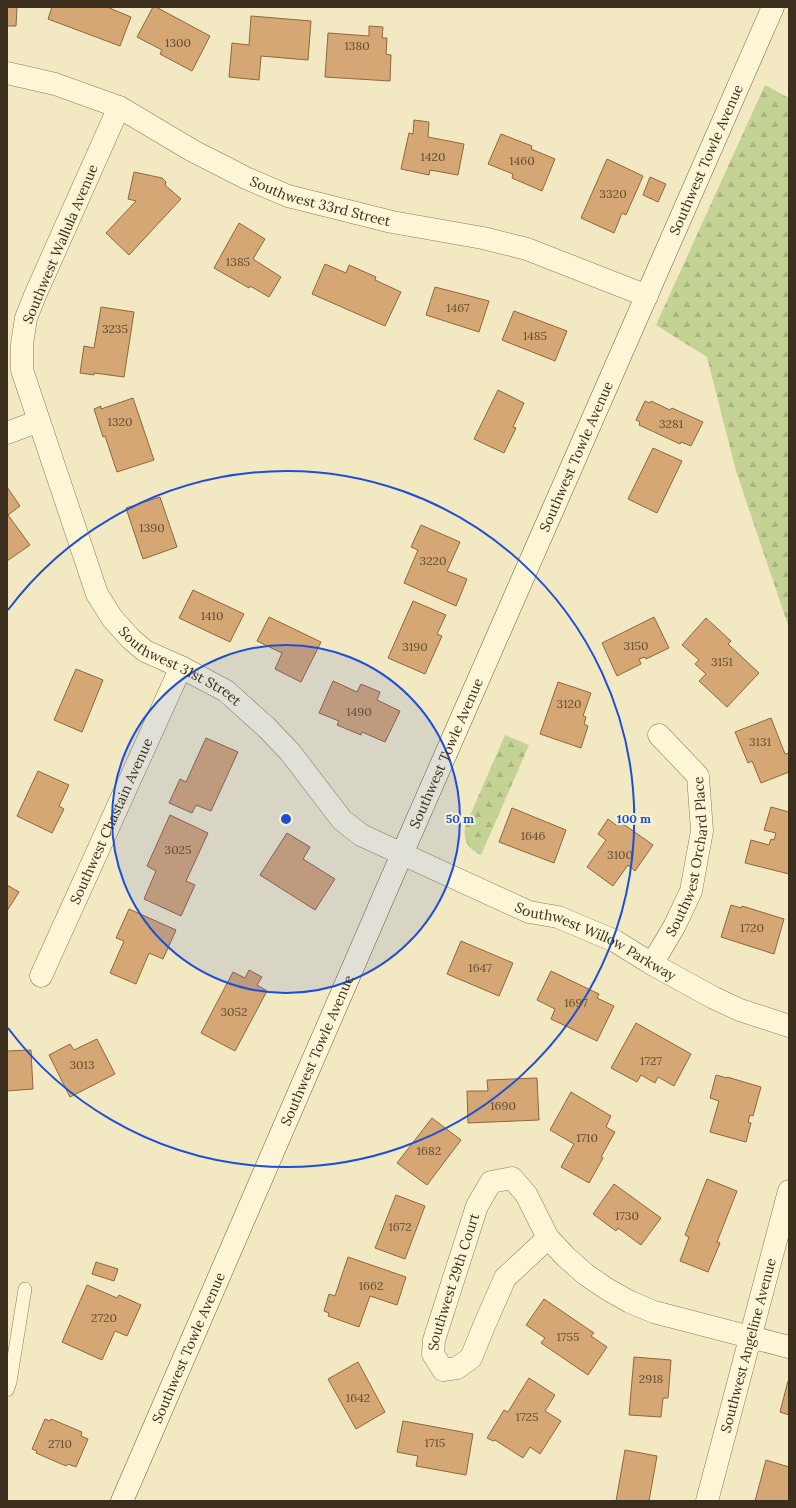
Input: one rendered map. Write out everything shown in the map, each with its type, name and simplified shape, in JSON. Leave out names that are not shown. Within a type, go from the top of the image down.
[{"type":"street","name":"Southwest Towle Avenue","points":[[122,1501],[402,854],[773,7]]},
{"type":"street","name":"Southwest 33rd Street","points":[[7,73],[55,84],[119,107],[193,151],[246,178],[288,196],[392,222],[483,238],[527,249],[647,296]]},
{"type":"street","name":"Southwest Wallula Avenue","points":[[39,421],[22,370],[22,344],[26,318],[119,107]]},
{"type":"street","points":[[7,432],[39,421]]},
{"type":"street","name":"Southwest 31st Street","points":[[39,421],[97,594],[112,618],[131,639],[146,651],[181,667],[226,691],[266,727],[290,752],[342,820],[361,835],[402,854]]},
{"type":"street","name":"Southwest Chastain Avenue","points":[[41,976],[181,667]]},
{"type":"street","name":"Southwest Orchard Place","points":[[652,964],[674,927],[692,891],[702,831],[698,776],[659,735]]},
{"type":"street","name":"Southwest Willow Parkway","points":[[402,854],[529,912],[558,917],[615,941],[652,964],[714,998],[740,1010],[789,1026]]},
{"type":"street","name":"Southwest 29th Court","points":[[548,1238],[505,1278],[471,1358],[457,1368],[443,1370],[433,1354],[434,1340],[477,1206],[491,1182],[512,1178],[526,1194],[548,1238],[585,1274],[607,1289],[630,1302],[654,1312],[789,1347]]},
{"type":"street","name":"Southwest Angeline Avenue","points":[[707,1501],[789,1191]]},
{"type":"lane","points":[[7,1390],[10,1382],[25,1288]]},
{"type":"green space","points":[[765,85],[789,98],[789,628],[736,471],[707,357],[656,325]]},
{"type":"green space","points":[[505,735],[529,745],[481,855],[467,844],[465,827]]},
{"type":"building","points":[[7,7],[17,7],[16,26],[7,26]]},
{"type":"building","points":[[52,7],[107,7],[131,17],[120,46],[48,19]]},
{"type":"building","points":[[153,7],[156,7],[210,36],[192,71],[160,54],[162,50],[137,37]]},
{"type":"building","points":[[251,16],[311,21],[308,60],[261,56],[259,80],[229,77],[232,43],[249,45]]},
{"type":"building","points":[[369,26],[383,27],[382,38],[387,38],[386,54],[391,55],[390,81],[325,77],[328,33],[369,36]]},
{"type":"building","points":[[414,120],[429,122],[428,137],[464,144],[458,175],[430,170],[429,175],[401,169],[409,133],[413,134]]},
{"type":"building","points":[[501,134],[532,146],[531,149],[555,159],[542,191],[512,178],[513,174],[488,164]]},
{"type":"building","points":[[607,159],[643,176],[626,215],[622,213],[614,233],[581,218]]},
{"type":"building","points":[[134,172],[162,178],[166,182],[165,185],[181,199],[129,255],[106,233],[136,201],[128,199]]},
{"type":"building","points":[[650,177],[666,184],[658,202],[643,195]]},
{"type":"building","points":[[239,223],[265,239],[253,259],[281,277],[269,297],[250,286],[249,288],[214,268]]},
{"type":"building","points":[[325,264],[346,273],[349,265],[376,277],[375,280],[401,292],[385,326],[312,294]]},
{"type":"building","points":[[435,287],[489,301],[479,332],[426,315]]},
{"type":"building","points":[[101,307],[134,312],[124,377],[94,373],[94,375],[80,373],[84,346],[94,348]]},
{"type":"building","points":[[514,311],[567,331],[555,361],[502,340]]},
{"type":"building","points":[[498,390],[524,403],[513,427],[516,428],[504,453],[474,439]]},
{"type":"building","points":[[133,398],[154,460],[117,472],[94,409],[101,406],[101,409]]},
{"type":"building","points":[[645,401],[650,403],[651,401],[670,410],[672,408],[703,422],[691,446],[681,442],[680,444],[639,425],[640,422],[636,420]]},
{"type":"building","points":[[653,448],[682,461],[657,513],[628,499]]},
{"type":"building","points":[[7,487],[20,506],[8,515],[30,545],[7,561]]},
{"type":"building","points":[[160,497],[177,547],[143,559],[126,508]]},
{"type":"building","points":[[421,525],[460,542],[447,571],[467,579],[456,606],[404,583],[418,550],[411,547]]},
{"type":"building","points":[[193,590],[244,614],[230,642],[179,618]]},
{"type":"building","points":[[413,601],[446,615],[437,634],[442,636],[425,674],[388,658]]},
{"type":"building","points":[[269,617],[321,642],[301,682],[275,669],[282,653],[257,641]]},
{"type":"building","points":[[654,617],[669,648],[646,659],[645,657],[639,659],[641,664],[617,676],[602,643]]},
{"type":"building","points":[[706,618],[731,641],[728,644],[759,673],[727,707],[699,681],[706,674],[695,664],[699,660],[682,645]]},
{"type":"building","points":[[76,669],[103,680],[82,732],[54,720]]},
{"type":"building","points":[[333,681],[357,692],[361,684],[380,692],[377,700],[400,711],[385,742],[362,732],[361,735],[337,725],[339,721],[319,713]]},
{"type":"building","points":[[558,682],[591,693],[583,716],[586,717],[584,724],[588,726],[581,748],[540,734]]},
{"type":"building","points":[[771,718],[785,754],[789,753],[789,772],[761,783],[752,761],[748,763],[735,732]]},
{"type":"building","points":[[206,738],[238,752],[211,811],[196,805],[192,813],[169,803],[180,779],[186,782]]},
{"type":"building","points":[[38,771],[69,785],[59,806],[64,809],[52,833],[17,816]]},
{"type":"building","points":[[771,807],[789,812],[789,874],[745,863],[751,840],[769,845],[771,839],[774,840],[776,833],[764,830]]},
{"type":"building","points":[[512,808],[566,830],[554,863],[499,842]]},
{"type":"building","points":[[170,815],[208,833],[186,881],[195,885],[181,916],[144,899],[156,871],[147,866]]},
{"type":"building","points":[[608,819],[616,825],[619,821],[653,845],[635,871],[628,865],[613,886],[587,867],[606,840],[598,834]]},
{"type":"building","points":[[287,833],[310,847],[303,859],[335,879],[315,910],[260,875]]},
{"type":"building","points":[[7,885],[19,892],[7,911]]},
{"type":"building","points":[[731,905],[741,908],[742,906],[784,919],[774,954],[721,937]]},
{"type":"building","points":[[129,909],[176,930],[163,959],[149,953],[136,984],[110,973],[124,941],[116,938]]},
{"type":"building","points":[[461,941],[513,963],[499,996],[447,974]]},
{"type":"building","points":[[249,970],[262,977],[257,985],[267,991],[235,1051],[201,1033],[233,972],[245,978]]},
{"type":"building","points":[[551,971],[599,994],[597,998],[614,1006],[597,1041],[551,1019],[555,1009],[537,1000]]},
{"type":"building","points":[[636,1023],[691,1054],[674,1086],[658,1077],[655,1083],[641,1075],[637,1082],[611,1068]]},
{"type":"building","points":[[97,1039],[115,1074],[70,1097],[49,1055],[70,1044],[74,1050]]},
{"type":"building","points":[[31,1050],[33,1089],[7,1091],[7,1051]]},
{"type":"building","points":[[716,1075],[761,1087],[753,1116],[750,1115],[748,1122],[751,1123],[746,1142],[710,1132],[719,1101],[710,1098]]},
{"type":"building","points":[[537,1078],[539,1120],[468,1123],[467,1091],[488,1091],[487,1080]]},
{"type":"building","points":[[571,1092],[611,1116],[606,1127],[615,1132],[589,1183],[561,1167],[574,1144],[550,1130]]},
{"type":"building","points":[[432,1118],[461,1140],[427,1185],[397,1163]]},
{"type":"building","points":[[707,1179],[737,1191],[717,1242],[720,1243],[708,1272],[680,1261],[689,1237],[685,1235]]},
{"type":"building","points":[[614,1184],[661,1218],[641,1245],[618,1228],[616,1231],[593,1214]]},
{"type":"building","points":[[396,1195],[425,1206],[405,1259],[375,1248]]},
{"type":"building","points":[[348,1257],[406,1277],[397,1305],[370,1296],[359,1327],[328,1316],[329,1313],[324,1311],[329,1294],[335,1296]]},
{"type":"building","points":[[96,1262],[118,1269],[114,1281],[92,1274]]},
{"type":"building","points":[[87,1285],[117,1298],[119,1295],[141,1305],[127,1336],[115,1331],[102,1360],[62,1342]]},
{"type":"building","points":[[544,1299],[594,1333],[591,1336],[607,1347],[588,1375],[541,1343],[545,1338],[526,1325]]},
{"type":"building","points":[[634,1357],[671,1360],[668,1398],[663,1398],[661,1417],[629,1415]]},
{"type":"building","points":[[358,1362],[385,1412],[356,1429],[328,1379]]},
{"type":"building","points":[[529,1378],[555,1395],[545,1411],[561,1421],[540,1454],[530,1447],[523,1458],[495,1440],[493,1441],[487,1438],[504,1410],[508,1412]]},
{"type":"building","points":[[789,1381],[789,1415],[780,1412]]},
{"type":"building","points":[[45,1419],[50,1421],[51,1419],[82,1432],[81,1436],[88,1439],[76,1467],[68,1464],[66,1466],[36,1453],[37,1451],[32,1449]]},
{"type":"building","points":[[403,1421],[473,1434],[466,1475],[416,1466],[418,1456],[397,1452]]},
{"type":"building","points":[[625,1450],[657,1456],[649,1501],[616,1501]]},
{"type":"building","points":[[766,1460],[789,1467],[789,1501],[755,1501]]}]
